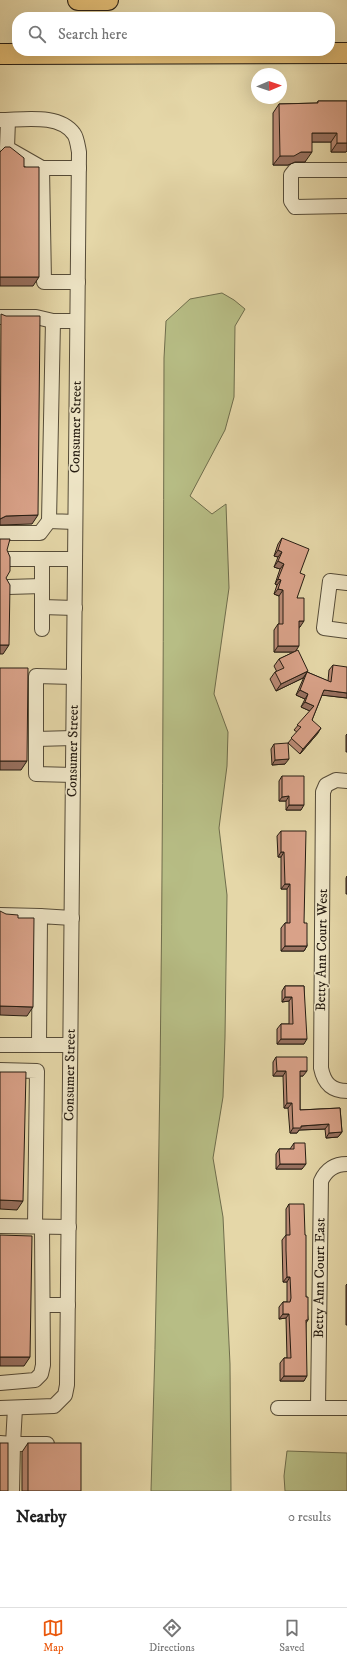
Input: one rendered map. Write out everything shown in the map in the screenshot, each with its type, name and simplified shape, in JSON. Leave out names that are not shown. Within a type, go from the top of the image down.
[{"type":"highway","points":[[78,0],[108,0]]},
{"type":"highway","points":[[335,53],[347,53]]},
{"type":"highway","points":[[0,54],[12,54]]},
{"type":"street","name":"Consumer Street","points":[[4,120],[49,120],[62,123],[75,135],[79,152],[67,1385],[65,1395],[54,1406],[15,1408]]},
{"type":"street","points":[[4,120],[7,148],[42,168],[79,168]]},
{"type":"street","points":[[42,168],[44,282],[78,282]]},
{"type":"street","points":[[347,170],[295,170],[291,175],[291,201],[295,207],[347,206]]},
{"type":"street","points":[[0,317],[36,317],[53,321],[77,321]]},
{"type":"street","points":[[0,533],[40,533],[49,521],[53,321]]},
{"type":"street","points":[[49,521],[75,522]]},
{"type":"street","points":[[9,559],[75,559]]},
{"type":"street","points":[[42,559],[42,629]]},
{"type":"street","points":[[347,583],[330,581],[324,628],[347,631]]},
{"type":"street","points":[[8,587],[42,586]]},
{"type":"street","points":[[42,607],[75,608]]},
{"type":"street","points":[[73,775],[36,774],[36,676],[74,677]]},
{"type":"street","points":[[36,739],[73,738]]},
{"type":"street","name":"Betty Ann Court West","points":[[347,780],[336,780],[326,785],[323,792],[321,1068],[322,1077],[328,1086],[340,1091],[347,1091]]},
{"type":"street","points":[[0,915],[72,918]]},
{"type":"street","points":[[39,1045],[40,916]]},
{"type":"street","points":[[0,1045],[70,1045]]},
{"type":"street","points":[[0,1070],[37,1071],[38,1227],[43,1305],[44,1365],[41,1374],[35,1380],[0,1383]]},
{"type":"street","name":"Betty Ann Court East","points":[[318,1408],[321,1181],[324,1174],[335,1166],[347,1164]]},
{"type":"street","points":[[0,1226],[69,1227]]},
{"type":"street","points":[[43,1305],[68,1305]]},
{"type":"street","points":[[0,1408],[15,1408],[6,1443],[12,1491]]},
{"type":"street","points":[[278,1408],[347,1408]]},
{"type":"street","points":[[6,1443],[58,1444]]},
{"type":"green space","points":[[222,293],[245,309],[235,326],[234,397],[225,430],[190,496],[212,514],[226,504],[229,588],[214,694],[228,732],[227,766],[219,828],[227,895],[225,1037],[223,1097],[213,1158],[223,1217],[230,1364],[231,1491],[151,1491],[160,1067],[163,783],[164,358],[166,321],[190,299]]},
{"type":"green space","points":[[287,1451],[347,1453],[347,1491],[285,1491],[284,1476]]},
{"type":"building","points":[[318,101],[347,101],[347,143],[337,143],[337,133],[312,133],[312,152],[301,152],[294,156],[280,156],[279,104],[318,103]]},
{"type":"building","points":[[5,147],[10,147],[24,158],[24,167],[39,167],[39,277],[0,277],[0,152]]},
{"type":"building","points":[[1,314],[6,316],[40,316],[38,515],[6,516],[0,519]]},
{"type":"building","points":[[282,538],[309,549],[300,573],[305,575],[297,598],[304,598],[304,621],[299,621],[299,646],[278,646],[278,624],[283,624],[283,590],[278,589],[281,580],[278,579],[284,564],[278,561],[282,552],[278,550]]},
{"type":"building","points":[[0,539],[10,539],[7,550],[10,557],[10,571],[6,578],[10,585],[9,645],[0,645]]},
{"type":"building","points":[[298,650],[308,671],[281,684],[275,672],[284,668],[279,659]]},
{"type":"building","points":[[333,665],[347,667],[347,693],[324,690],[312,720],[321,728],[303,749],[291,738],[301,727],[297,725],[314,706],[305,702],[308,694],[300,690],[307,672],[331,682]]},
{"type":"building","points":[[0,668],[28,668],[27,761],[0,761]]},
{"type":"building","points":[[288,743],[289,759],[275,760],[274,744]]},
{"type":"building","points":[[282,776],[304,776],[304,805],[289,805],[289,796],[282,797]]},
{"type":"building","points":[[281,831],[306,831],[304,923],[307,923],[307,946],[285,946],[285,923],[290,923],[290,884],[285,884],[284,852],[281,852]]},
{"type":"building","points":[[0,911],[6,914],[18,915],[18,918],[34,918],[33,1007],[0,1006]]},
{"type":"building","points":[[285,986],[304,986],[307,1039],[281,1039],[281,1024],[293,1024],[292,997],[285,997]]},
{"type":"building","points":[[276,1057],[307,1057],[307,1071],[300,1071],[300,1110],[340,1108],[342,1132],[329,1133],[329,1124],[293,1128],[292,1103],[287,1103],[286,1071],[277,1071]]},
{"type":"building","points":[[0,1072],[26,1072],[23,1201],[0,1200]]},
{"type":"building","points":[[294,1143],[305,1143],[306,1164],[280,1164],[279,1149],[294,1149]]},
{"type":"building","points":[[289,1204],[304,1204],[306,1235],[306,1297],[308,1297],[308,1320],[306,1320],[307,1376],[284,1376],[284,1358],[291,1358],[289,1314],[283,1314],[283,1302],[290,1302],[291,1298],[290,1277],[287,1277],[286,1250],[286,1235],[290,1235]]},
{"type":"building","points":[[0,1235],[32,1236],[30,1357],[0,1357]]},
{"type":"building","points":[[0,1443],[8,1443],[8,1491],[0,1491]]},
{"type":"building","points":[[28,1443],[81,1443],[81,1491],[28,1491]]}]
